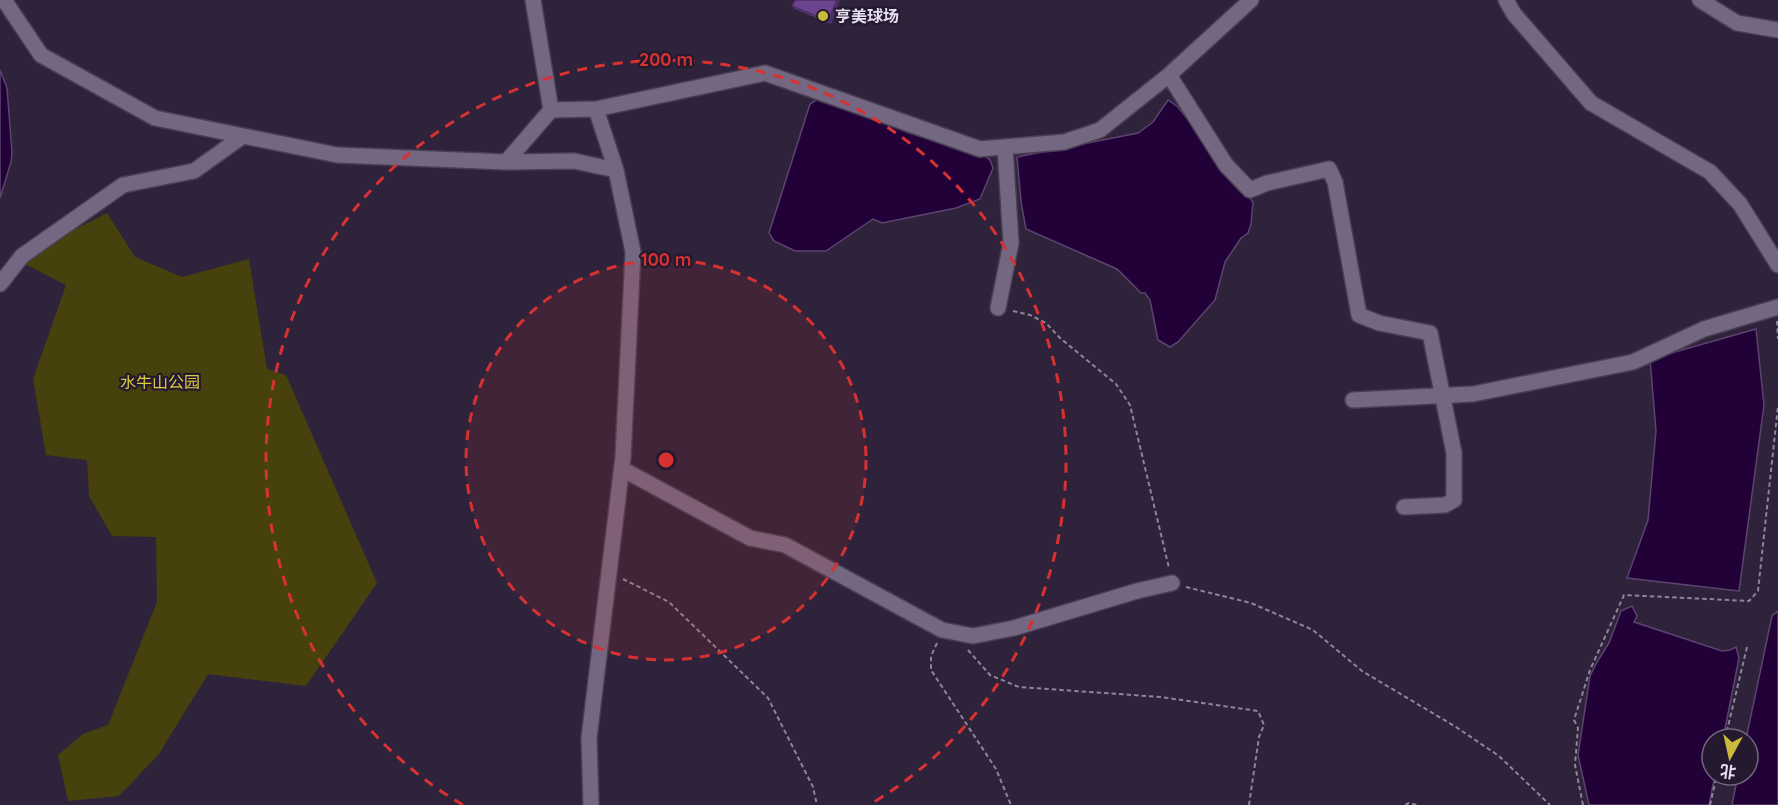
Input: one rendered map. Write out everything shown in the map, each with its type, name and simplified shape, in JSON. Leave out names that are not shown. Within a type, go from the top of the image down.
[{"type":"street","points":[[4,0],[41,55],[155,118],[338,155],[506,162],[574,161],[616,170]]},
{"type":"street","points":[[533,0],[551,110]]},
{"type":"street","points":[[506,162],[551,110],[596,110],[765,72],[980,149],[1064,142],[1100,130],[1169,75],[1251,0]]},
{"type":"street","points":[[1506,0],[1514,14],[1591,103],[1710,172],[1740,204],[1778,265]]},
{"type":"street","points":[[1700,0],[1737,22],[1778,30]]},
{"type":"street","points":[[1169,75],[1226,165],[1250,190],[1267,183],[1329,169],[1335,182],[1359,315],[1379,323],[1430,333],[1454,453],[1454,500],[1445,505],[1404,507]]},
{"type":"street","points":[[591,805],[589,738],[622,469],[633,252],[616,170],[596,110]]},
{"type":"street","points":[[0,284],[22,256],[123,185],[194,171],[243,136]]},
{"type":"street","points":[[998,308],[1011,243],[1005,147]]},
{"type":"street","points":[[1353,400],[1473,394],[1633,362],[1704,328],[1777,308]]},
{"type":"street","points":[[622,469],[750,538],[785,545],[942,630],[973,636],[1014,628],[1137,591],[1172,583]]},
{"type":"path","points":[[998,308],[1030,315],[1046,323],[1060,338],[1116,384],[1130,405],[1172,583],[1251,603],[1313,630],[1362,671],[1456,727],[1499,756],[1550,805]]},
{"type":"path","points":[[1777,308],[1778,339]]},
{"type":"path","points":[[1583,805],[1575,765],[1578,728],[1574,720],[1590,670],[1624,595],[1749,601],[1758,591],[1778,406]]},
{"type":"path","points":[[609,573],[669,602],[768,698],[813,787],[817,805]]},
{"type":"path","points":[[942,630],[931,656],[931,670],[996,769],[1011,805]]},
{"type":"path","points":[[1728,727],[1747,647]]},
{"type":"path","points":[[968,649],[990,675],[1019,687],[1161,697],[1258,711],[1264,725],[1259,737],[1249,805]]},
{"type":"path","points":[[1710,805],[1714,787]]},
{"type":"path","points":[[1405,805],[1408,803],[1418,805]]},
{"type":"green space","name":"水牛山公园","points":[[107,213],[135,257],[182,277],[249,259],[267,369],[286,375],[377,583],[306,686],[208,674],[159,754],[119,796],[68,801],[58,755],[83,734],[108,725],[157,602],[156,537],[112,536],[89,496],[87,460],[46,455],[33,379],[66,285],[25,264],[68,233]]},
{"type":"shaded area","points":[[0,70],[7,88],[12,152],[0,198]]},
{"type":"shaded area","points":[[821,97],[909,133],[984,155],[990,160],[993,168],[980,199],[956,208],[882,223],[873,219],[826,251],[795,251],[774,241],[769,233],[810,104]]},
{"type":"shaded area","points":[[1168,100],[1178,107],[1253,202],[1248,233],[1241,238],[1225,262],[1215,300],[1178,342],[1170,347],[1158,340],[1150,300],[1117,269],[1026,229],[1017,157],[1138,133],[1153,122]]},
{"type":"shaded area","points":[[1756,329],[1764,405],[1739,591],[1627,578],[1648,520],[1656,431],[1650,359]]},
{"type":"shaded area","points":[[1632,606],[1637,616],[1634,622],[1722,651],[1736,647],[1739,658],[1725,727],[1700,727],[1700,787],[1713,787],[1709,805],[1589,805],[1578,755],[1590,676],[1609,643],[1621,611]]},
{"type":"shaded area","points":[[1778,611],[1778,805],[1732,805],[1736,787],[1760,787],[1760,727],[1749,727],[1772,616]]},
{"type":"building","name":"亨美球场","points":[[795,0],[837,0],[828,21],[792,6]]},
{"type":"place","name":"亨美球场","points":[[823,16]]}]
